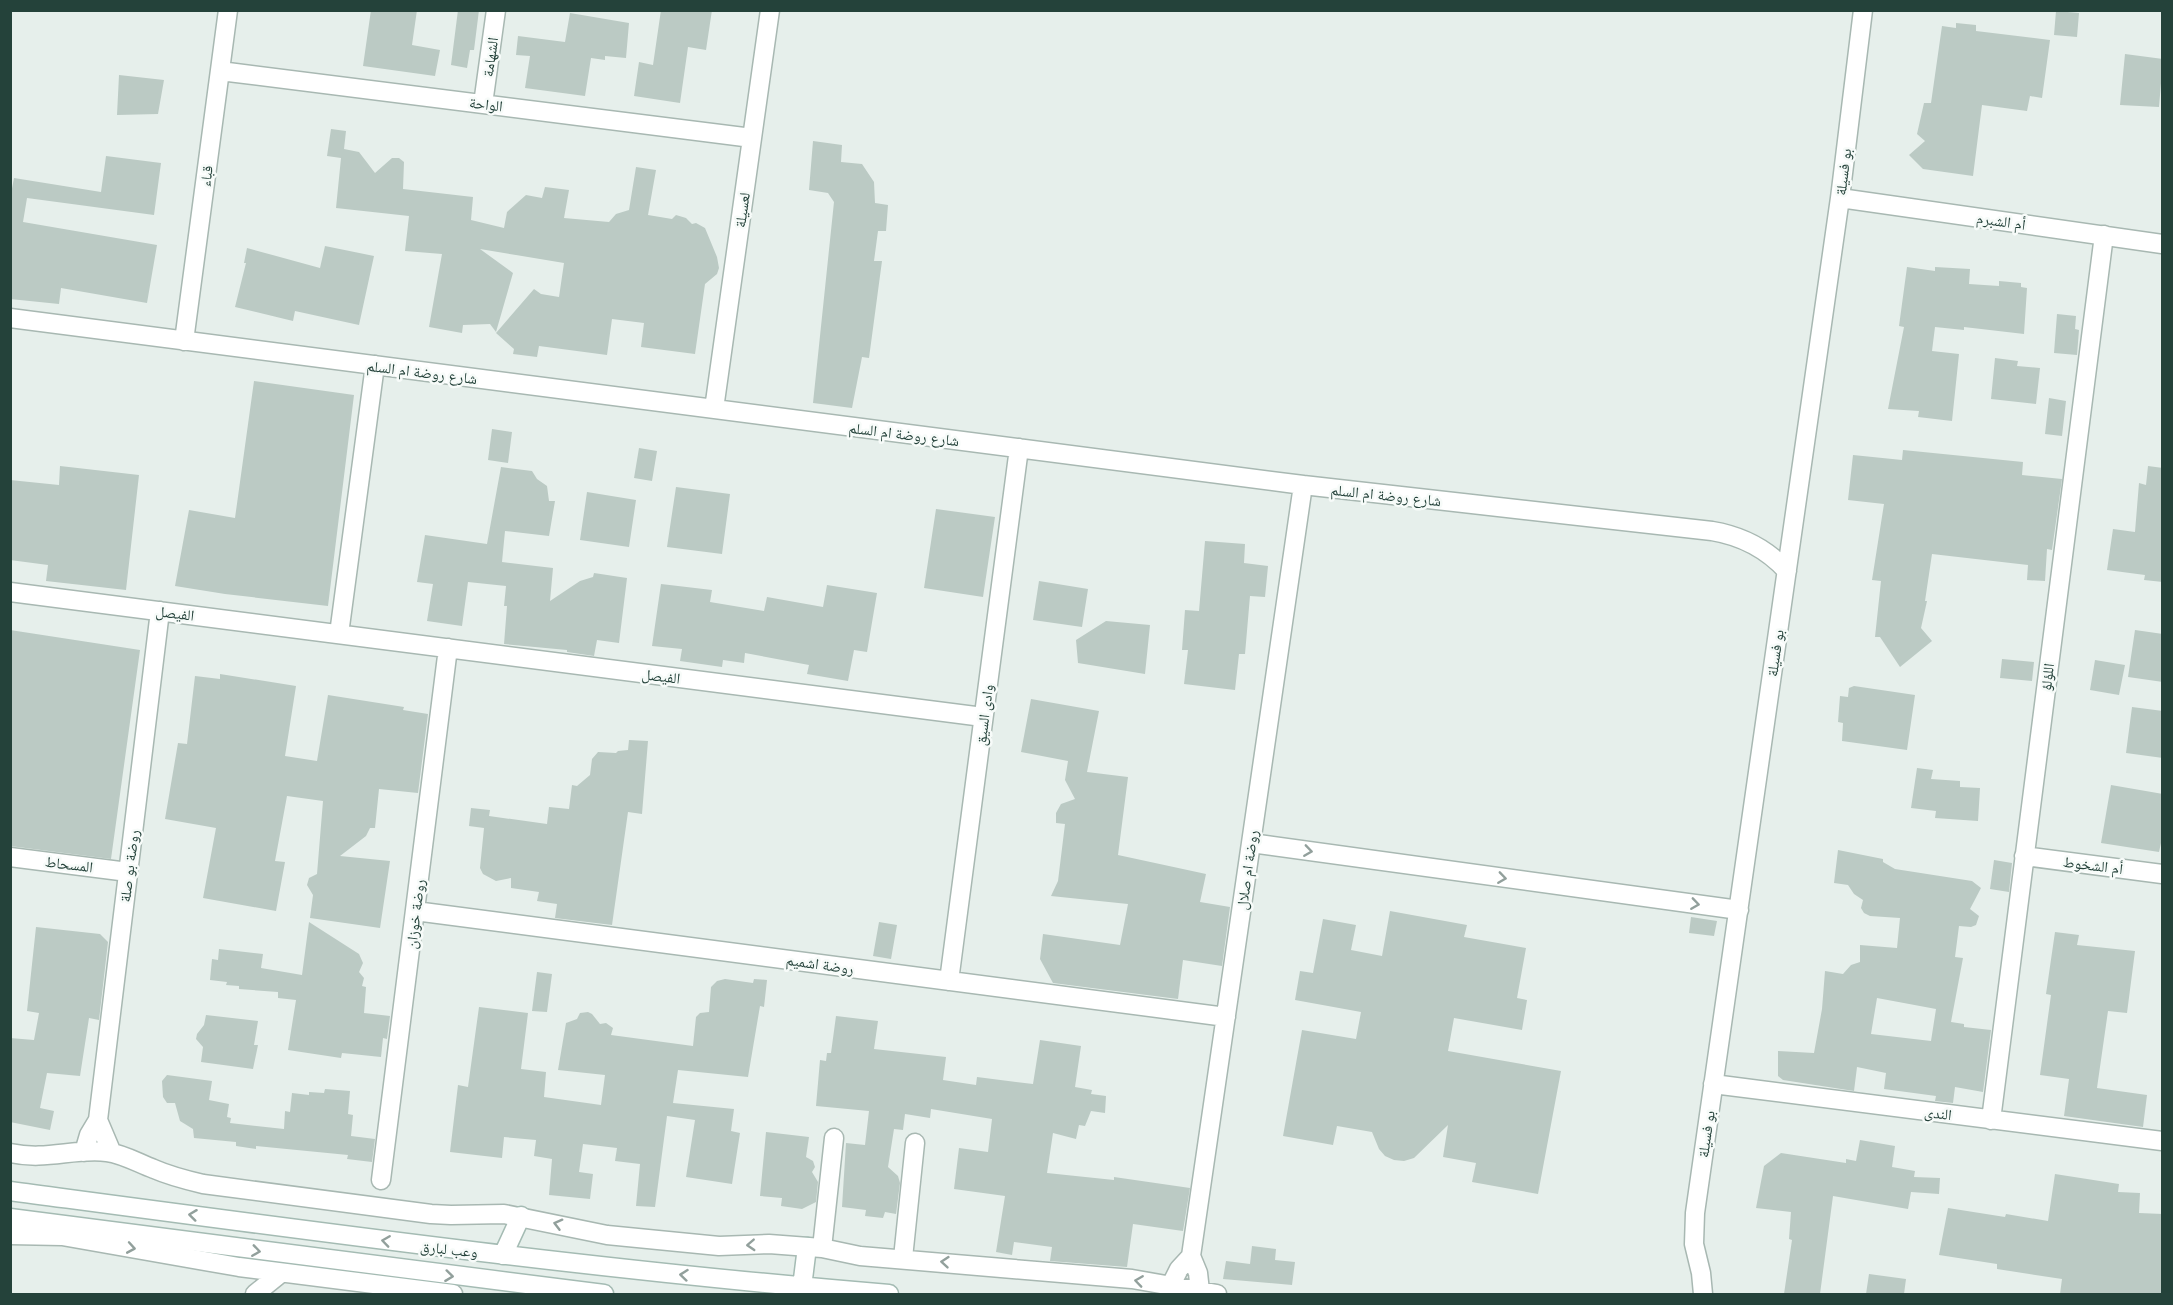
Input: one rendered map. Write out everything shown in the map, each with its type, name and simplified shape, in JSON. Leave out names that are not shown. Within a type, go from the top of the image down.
[{"type":"street","name":"قباء","points":[[184,341],[228,10]]},
{"type":"street","name":"الشهامة","points":[[483,104],[496,10]]},
{"type":"street","name":"لعسيلة","points":[[714,409],[770,10]]},
{"type":"street","name":"بو فسيلة","points":[[1703,1294],[1694,1244],[1694,1229],[1840,198],[1863,10]]},
{"type":"street","name":"الواحة","points":[[220,71],[752,138]]},
{"type":"street","name":"أم الشبرم","points":[[1840,198],[2163,244]]},
{"type":"street","name":"اللؤلؤ","points":[[1991,1119],[2104,236]]},
{"type":"street","name":"شارع روضة ام السلم","points":[[10,318],[1303,485],[1726,534],[1760,548],[1786,571]]},
{"type":"street","points":[[339,634],[375,366]]},
{"type":"street","name":"وادى السيق","points":[[949,981],[1019,448]]},
{"type":"street","name":"روضة ام صلال","points":[[1191,1256],[1303,485]]},
{"type":"street","name":"الفيصل","points":[[10,592],[983,717]]},
{"type":"street","name":"روضة بو صلة","points":[[98,1120],[160,611]]},
{"type":"street","name":"روضة خوزان","points":[[381,1180],[448,648]]},
{"type":"street","points":[[1251,843],[1739,910]]},
{"type":"street","name":"أم الشخوط","points":[[2024,856],[2163,874]]},
{"type":"street","name":"المسحاط","points":[[10,857],[128,872]]},
{"type":"street","name":"روضة اشميم","points":[[415,911],[1226,1017]]},
{"type":"street","name":"الندى","points":[[1713,1084],[2163,1141]]},
{"type":"street","points":[[84,1152],[89,1135],[98,1120]]},
{"type":"street","points":[[98,1120],[112,1153]]},
{"type":"street","points":[[802,1287],[814,1247],[834,1138]]},
{"type":"street","points":[[903,1258],[915,1143]]},
{"type":"street","points":[[10,1153],[44,1157],[84,1152],[112,1153],[178,1178],[202,1184],[451,1215],[493,1213],[521,1216],[607,1235],[719,1246],[769,1244],[814,1247],[860,1256],[1101,1276],[1171,1285],[1209,1293]]},
{"type":"street","points":[[364,1205],[369,1190],[381,1180],[391,1193],[394,1209]]},
{"type":"street","name":"وعب لبارق","points":[[10,1191],[407,1244],[802,1287],[889,1294]]},
{"type":"street","points":[[503,1255],[521,1216]]},
{"type":"street","name":"وعب لبارق","points":[[10,1218],[604,1294]]},
{"type":"street","points":[[10,1235],[62,1236],[238,1267],[453,1294]]},
{"type":"street","points":[[1171,1285],[1179,1269],[1191,1256],[1209,1293]]},
{"type":"street","points":[[238,1267],[254,1294],[281,1273]]},
{"type":"street","points":[[479,1294],[495,1281]]},
{"type":"building","points":[[371,10],[417,10],[412,45],[440,50],[435,76],[363,66]]},
{"type":"building","points":[[458,10],[479,10],[474,50],[470,50],[467,68],[451,65]]},
{"type":"building","points":[[661,10],[712,10],[706,50],[688,47],[680,103],[634,96],[639,62],[653,65]]},
{"type":"building","points":[[2056,11],[2079,13],[2077,37],[2054,35]]},
{"type":"building","points":[[570,13],[629,23],[626,58],[605,56],[605,60],[591,58],[585,96],[525,88],[530,56],[516,55],[518,36],[565,42]]},
{"type":"building","points":[[1956,23],[1976,25],[1976,31],[2050,40],[2042,98],[2030,96],[2027,111],[1982,105],[1973,176],[1923,169],[1909,155],[1925,141],[1917,134],[1924,103],[1931,103],[1942,26],[1956,28]]},
{"type":"building","points":[[2125,54],[2163,59],[2159,107],[2120,105]]},
{"type":"building","points":[[119,75],[164,80],[158,114],[117,115]]},
{"type":"building","points":[[331,129],[346,131],[344,149],[359,152],[375,173],[392,158],[399,158],[404,162],[403,189],[473,197],[471,220],[504,228],[507,212],[526,195],[542,198],[545,187],[569,190],[564,218],[609,222],[616,214],[629,210],[636,167],[656,170],[648,215],[672,219],[676,215],[705,228],[717,257],[719,268],[717,274],[705,284],[695,354],[641,347],[644,323],[612,319],[607,355],[539,346],[537,357],[513,354],[514,349],[496,333],[534,289],[541,294],[559,297],[564,263],[480,249],[513,273],[496,332],[490,324],[463,325],[462,333],[429,327],[442,254],[405,251],[409,216],[336,208],[341,158],[327,156]]},
{"type":"building","points":[[813,141],[842,145],[841,162],[862,164],[874,182],[875,203],[888,205],[886,231],[878,231],[874,261],[882,261],[869,358],[862,357],[852,408],[813,403],[834,202],[828,193],[809,190]]},
{"type":"building","points":[[106,156],[161,163],[154,215],[27,198],[23,222],[157,245],[147,303],[61,288],[59,304],[10,299],[10,199],[14,178],[101,192]]},
{"type":"building","points":[[325,246],[374,256],[359,325],[295,311],[293,321],[235,307],[246,263],[244,263],[247,248],[320,268]]},
{"type":"building","points":[[1907,267],[1935,271],[1935,267],[1970,269],[1969,284],[1999,286],[1999,281],[2021,283],[2021,287],[2027,288],[2024,334],[1964,327],[1964,330],[1935,327],[1932,351],[1959,354],[1952,421],[1918,417],[1919,411],[1888,409],[1904,327],[1899,326]]},
{"type":"building","points":[[2057,314],[2076,316],[2075,329],[2079,330],[2077,355],[2054,353]]},
{"type":"building","points":[[1995,358],[2018,361],[2017,366],[2040,368],[2036,404],[1991,399]]},
{"type":"building","points":[[254,381],[354,395],[328,606],[175,586],[189,510],[235,518]]},
{"type":"building","points":[[2049,398],[2066,401],[2062,436],[2045,434]]},
{"type":"building","points":[[492,429],[512,432],[508,463],[488,460]]},
{"type":"building","points":[[639,448],[657,451],[652,481],[634,478]]},
{"type":"building","points":[[1903,450],[2023,462],[2022,475],[2062,479],[2052,550],[2047,549],[2045,581],[2027,580],[2028,565],[1932,554],[1925,601],[1927,601],[1921,628],[1932,641],[1900,667],[1880,637],[1875,637],[1881,581],[1872,580],[1884,504],[1848,500],[1853,455],[1902,460]]},
{"type":"building","points":[[60,466],[139,475],[126,590],[46,581],[48,565],[10,560],[10,480],[59,485]]},
{"type":"building","points":[[2148,466],[2163,468],[2163,582],[2144,580],[2145,575],[2107,570],[2113,529],[2135,532],[2139,483],[2146,485]]},
{"type":"building","points":[[501,467],[532,471],[537,479],[547,486],[549,501],[555,501],[549,536],[505,531],[502,562],[553,568],[550,601],[580,581],[593,577],[594,573],[627,578],[619,643],[597,640],[594,656],[567,652],[567,650],[504,644],[506,586],[468,582],[462,626],[427,621],[433,584],[417,582],[425,535],[487,544]]},
{"type":"building","points":[[676,487],[730,494],[722,554],[667,547]]},
{"type":"building","points":[[587,492],[636,500],[629,547],[580,540]]},
{"type":"building","points":[[936,509],[995,517],[983,597],[924,588]]},
{"type":"building","points":[[1205,541],[1245,544],[1244,563],[1268,566],[1265,597],[1250,596],[1245,654],[1239,654],[1235,690],[1184,684],[1188,650],[1182,650],[1185,610],[1199,611]]},
{"type":"building","points":[[1039,581],[1088,589],[1082,627],[1033,620]]},
{"type":"building","points":[[661,584],[712,590],[710,602],[764,611],[767,597],[823,607],[827,585],[877,593],[867,652],[854,650],[848,681],[807,674],[809,665],[745,653],[744,663],[723,660],[722,667],[680,661],[682,649],[652,646]]},
{"type":"building","points":[[1106,621],[1150,625],[1145,674],[1078,663],[1076,640]]},
{"type":"building","points":[[10,630],[140,650],[111,859],[10,846]]},
{"type":"building","points":[[2135,630],[2163,634],[2163,682],[2128,677]]},
{"type":"building","points":[[2002,659],[2034,662],[2032,681],[2000,678]]},
{"type":"building","points":[[2095,660],[2125,665],[2119,695],[2090,690]]},
{"type":"building","points":[[220,674],[296,686],[285,756],[317,761],[328,695],[404,707],[403,710],[428,714],[418,793],[379,789],[375,828],[370,828],[366,836],[340,856],[390,861],[380,928],[310,918],[313,895],[307,885],[309,878],[317,874],[323,801],[287,796],[275,861],[285,862],[276,911],[203,898],[216,828],[165,819],[178,743],[187,744],[195,676],[220,679]]},
{"type":"building","points":[[1854,686],[1915,695],[1907,750],[1842,741],[1843,723],[1838,722],[1840,696],[1848,697],[1849,688]]},
{"type":"building","points":[[1031,699],[1099,711],[1087,772],[1128,777],[1118,855],[1206,874],[1200,902],[1230,907],[1222,966],[1183,960],[1178,999],[1053,983],[1040,959],[1043,934],[1120,945],[1128,904],[1051,896],[1058,881],[1065,824],[1056,823],[1056,813],[1061,804],[1075,799],[1065,780],[1068,761],[1021,752]]},
{"type":"building","points":[[2132,707],[2163,711],[2163,758],[2126,753]]},
{"type":"building","points":[[629,740],[648,741],[642,814],[628,812],[612,925],[555,918],[557,904],[537,901],[539,892],[511,888],[511,878],[496,881],[483,874],[480,868],[484,828],[469,826],[471,808],[490,810],[489,816],[547,824],[549,807],[569,809],[572,785],[577,786],[590,775],[592,759],[598,752],[616,753],[628,750]]},
{"type":"building","points":[[1917,768],[1933,770],[1931,779],[1960,781],[1960,787],[1980,788],[1978,821],[1935,818],[1936,811],[1911,808]]},
{"type":"building","points":[[2111,785],[2163,794],[2163,834],[2159,852],[2101,843]]},
{"type":"building","points":[[1838,850],[1883,859],[1883,862],[1895,869],[1972,881],[1981,888],[1970,909],[1979,916],[1976,925],[1959,926],[1955,957],[1963,958],[1951,1022],[1964,1024],[1964,1027],[1991,1030],[1983,1092],[1955,1087],[1953,1103],[1935,1101],[1936,1096],[1884,1089],[1886,1073],[1857,1067],[1854,1091],[1783,1080],[1778,1076],[1778,1051],[1814,1053],[1822,1009],[1825,971],[1843,974],[1851,965],[1860,962],[1860,945],[1897,948],[1900,918],[1870,916],[1864,913],[1861,908],[1863,900],[1854,894],[1848,885],[1834,883]],"holes":[[[1877,998],[1936,1009],[1931,1041],[1871,1034]]]},
{"type":"building","points":[[1994,860],[2012,863],[2009,892],[1990,889]]},
{"type":"building","points":[[1390,911],[1467,925],[1464,937],[1526,948],[1517,998],[1527,1000],[1522,1030],[1454,1018],[1448,1051],[1561,1071],[1538,1194],[1472,1182],[1476,1163],[1443,1157],[1448,1125],[1414,1158],[1404,1161],[1385,1156],[1379,1149],[1372,1132],[1337,1126],[1333,1145],[1283,1136],[1302,1030],[1356,1039],[1361,1012],[1295,1000],[1300,971],[1313,973],[1323,919],[1356,925],[1351,950],[1382,956]]},
{"type":"building","points":[[1691,917],[1717,921],[1714,936],[1689,933]]},
{"type":"building","points":[[309,922],[359,954],[363,963],[359,972],[364,978],[362,986],[366,987],[364,1013],[390,1016],[387,1039],[383,1038],[381,1057],[342,1053],[341,1058],[288,1050],[296,1000],[278,998],[278,992],[239,989],[239,986],[226,985],[227,982],[210,980],[212,959],[218,960],[219,949],[263,954],[261,968],[302,975]]},
{"type":"building","points":[[879,922],[897,925],[891,959],[873,956]]},
{"type":"building","points":[[36,927],[100,934],[108,942],[99,1020],[89,1018],[80,1076],[47,1073],[40,1108],[54,1111],[50,1130],[10,1122],[10,1038],[34,1040],[39,1013],[27,1011]]},
{"type":"building","points":[[2055,932],[2079,935],[2077,945],[2135,951],[2127,1013],[2108,1011],[2097,1088],[2147,1095],[2143,1127],[2064,1116],[2069,1079],[2040,1075],[2051,995],[2046,994]]},
{"type":"building","points":[[537,972],[552,974],[547,1012],[532,1011]]},
{"type":"building","points":[[725,979],[753,983],[754,979],[767,980],[764,1007],[760,1006],[748,1077],[678,1070],[673,1103],[734,1109],[731,1131],[740,1133],[732,1184],[686,1177],[695,1120],[667,1116],[655,1207],[636,1206],[640,1164],[615,1161],[617,1148],[583,1144],[579,1172],[593,1174],[590,1199],[549,1195],[552,1159],[534,1156],[536,1140],[504,1137],[502,1158],[450,1152],[458,1085],[468,1087],[479,1007],[528,1013],[521,1069],[546,1072],[544,1097],[601,1105],[605,1075],[558,1070],[566,1023],[577,1019],[580,1013],[588,1012],[600,1024],[606,1023],[613,1028],[611,1035],[693,1046],[696,1017],[700,1013],[709,1012],[711,987],[717,981]]},
{"type":"building","points":[[206,1015],[258,1021],[254,1045],[258,1045],[253,1069],[201,1062],[203,1047],[196,1039],[204,1025]]},
{"type":"building","points":[[836,1016],[878,1021],[874,1049],[946,1057],[943,1080],[976,1085],[977,1077],[1033,1084],[1040,1040],[1081,1046],[1075,1087],[1092,1090],[1091,1094],[1106,1096],[1105,1113],[1091,1111],[1085,1126],[1079,1125],[1076,1139],[1053,1133],[1047,1173],[1114,1180],[1114,1177],[1190,1188],[1183,1231],[1133,1224],[1127,1267],[1050,1261],[1052,1247],[1014,1242],[1012,1255],[996,1252],[1005,1196],[954,1189],[959,1148],[988,1152],[992,1119],[931,1109],[930,1118],[905,1114],[903,1130],[894,1129],[888,1167],[898,1176],[900,1183],[896,1214],[885,1212],[883,1218],[865,1216],[866,1210],[842,1207],[846,1143],[865,1145],[869,1111],[816,1106],[820,1060],[826,1061],[827,1053],[831,1053]]},
{"type":"building","points":[[167,1075],[212,1081],[209,1100],[229,1104],[227,1117],[231,1118],[230,1123],[284,1129],[285,1111],[290,1112],[292,1093],[309,1095],[309,1092],[324,1093],[325,1089],[350,1091],[348,1114],[353,1115],[351,1136],[375,1139],[372,1162],[347,1159],[348,1155],[256,1146],[256,1149],[236,1146],[236,1142],[194,1138],[193,1129],[180,1121],[175,1103],[167,1103],[163,1097],[162,1081]]},
{"type":"building","points":[[766,1132],[809,1137],[806,1157],[813,1161],[815,1167],[812,1172],[818,1182],[816,1202],[802,1209],[781,1206],[782,1198],[760,1196]]},
{"type":"building","points":[[1860,1140],[1895,1146],[1892,1167],[1915,1171],[1914,1177],[1940,1178],[1939,1194],[1911,1192],[1908,1209],[1833,1196],[1820,1294],[1784,1294],[1792,1240],[1789,1239],[1791,1212],[1756,1208],[1764,1166],[1781,1153],[1846,1163],[1846,1159],[1856,1161]]},
{"type":"building","points":[[2055,1174],[2119,1184],[2118,1192],[2140,1193],[2139,1213],[2163,1214],[2161,1294],[2060,1294],[2062,1279],[1997,1269],[1997,1264],[1939,1255],[1948,1208],[2048,1221]]},
{"type":"building","points":[[1252,1246],[1276,1249],[1275,1260],[1295,1262],[1292,1285],[1223,1279],[1226,1261],[1250,1264]]},
{"type":"building","points":[[1869,1274],[1906,1279],[1904,1294],[1866,1294]]}]
